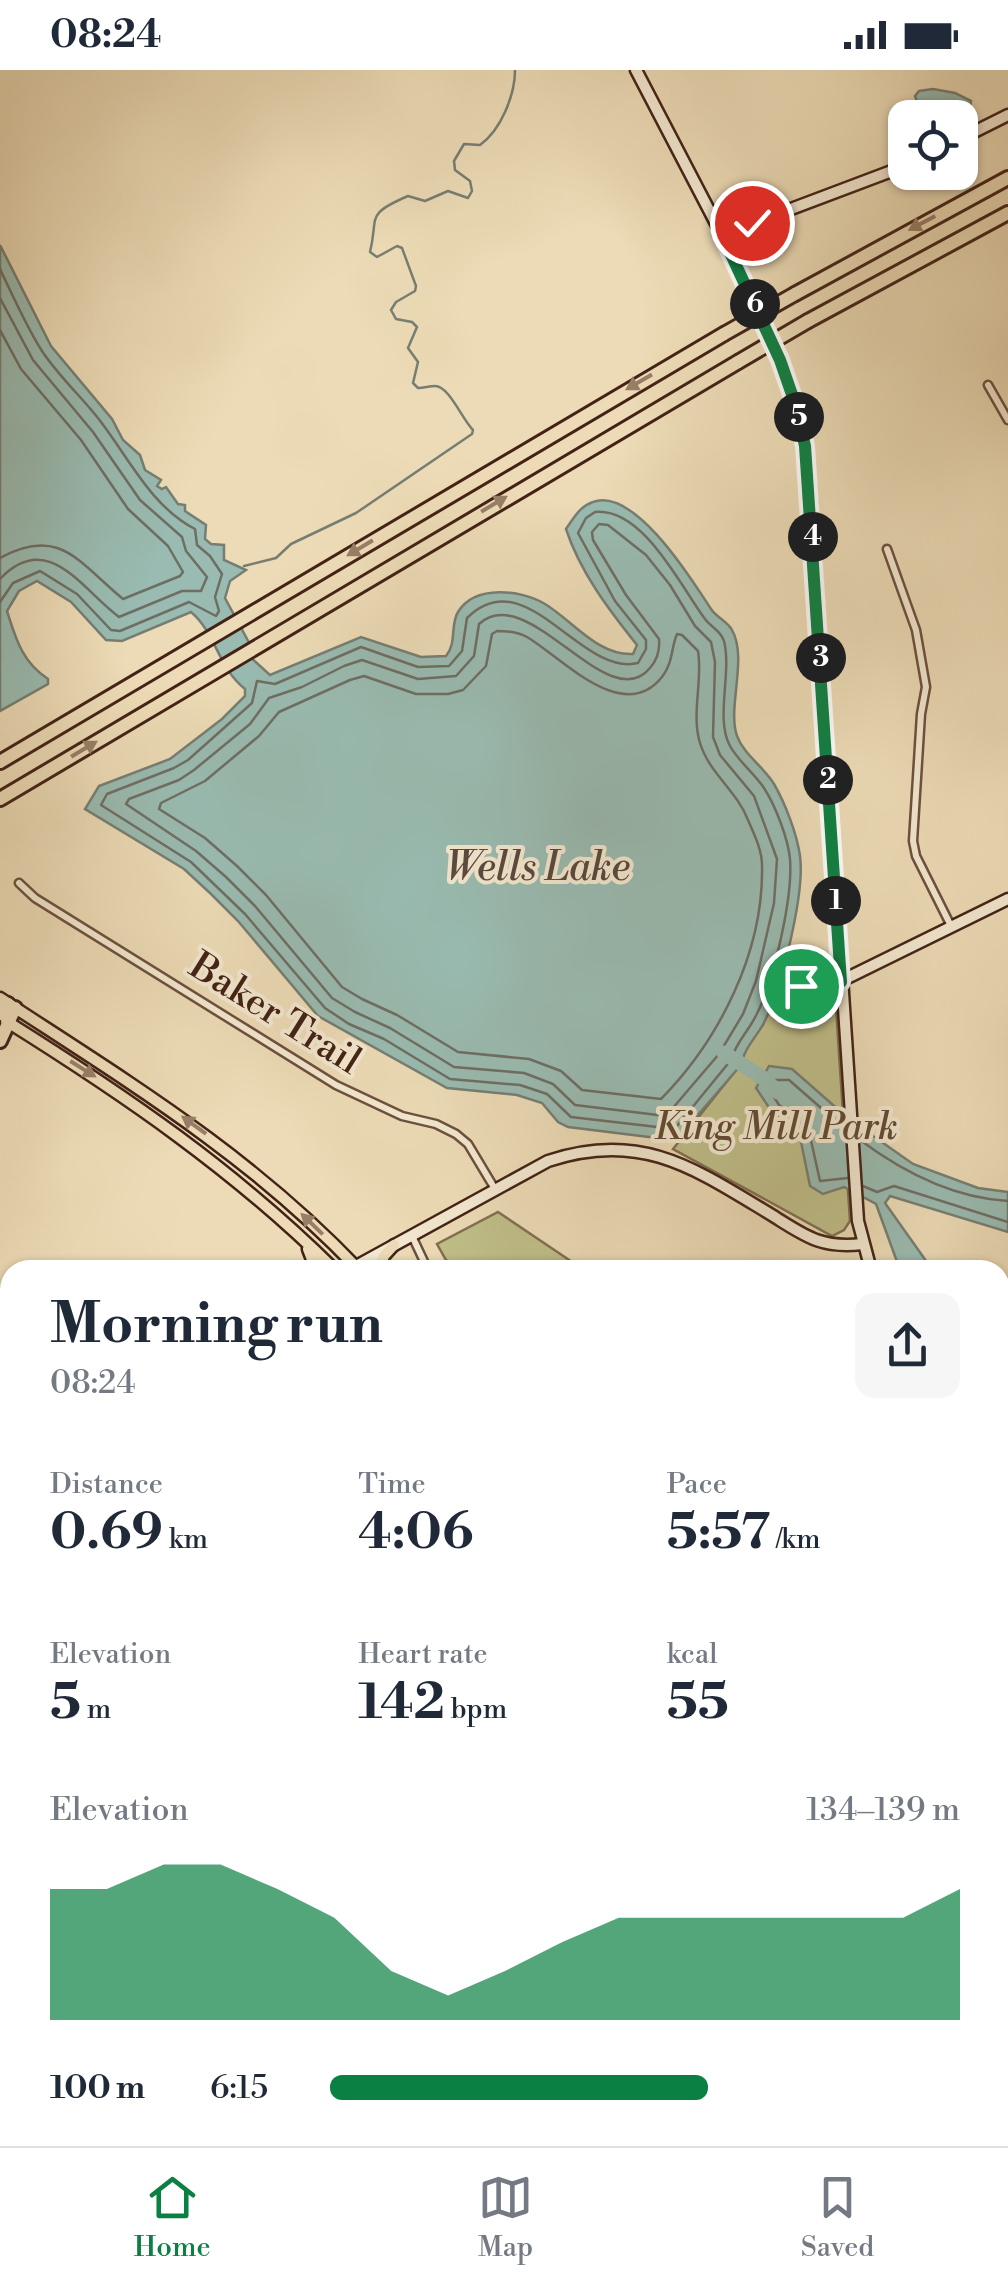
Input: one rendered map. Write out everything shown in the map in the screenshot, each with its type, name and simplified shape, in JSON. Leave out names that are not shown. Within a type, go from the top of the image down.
[{"type":"highway","points":[[0,762],[724,334],[1008,178]]},
{"type":"highway","points":[[0,799],[808,321],[1008,213]]},
{"type":"highway","points":[[0,1041],[5,1011]]},
{"type":"main road","points":[[5,1011],[221,1166],[325,1260]]},
{"type":"main road","points":[[5,1011],[199,1128],[280,1194],[345,1260]]},
{"type":"main road","points":[[296,1232],[313,1260]]},
{"type":"main road","points":[[383,1260],[394,1245]]},
{"type":"street","points":[[636,70],[722,235],[780,360],[805,446],[857,1202],[868,1260]]},
{"type":"street","points":[[978,130],[1008,115]]},
{"type":"street","points":[[722,235],[888,172]]},
{"type":"street","points":[[988,386],[1008,420]]},
{"type":"street","points":[[888,549],[916,630],[926,687],[913,840],[916,856],[951,926]]},
{"type":"street","name":"Baker Trail","points":[[19,883],[68,918],[336,1085],[402,1116],[436,1124],[456,1134],[468,1144],[495,1189]]},
{"type":"street","points":[[801,986],[841,982],[1008,899]]},
{"type":"street","points":[[369,1260],[495,1189],[569,1154],[630,1149],[693,1167],[817,1242],[862,1244]]},
{"type":"street","points":[[412,1236],[423,1260]]},
{"type":"green space","name":"King Mill Park","points":[[777,988],[835,992],[850,1221],[844,1230],[832,1236],[673,1149],[740,1065],[743,1053],[763,1025]]},
{"type":"green space","points":[[498,1212],[569,1260],[446,1260],[437,1244]]},
{"type":"water","points":[[933,89],[969,100],[916,100],[919,91]]},
{"type":"water","name":"Wells Lake","points":[[0,245],[51,346],[112,419],[123,440],[140,455],[145,470],[161,480],[157,486],[166,487],[178,504],[185,505],[185,511],[206,525],[205,539],[224,545],[224,560],[246,570],[230,581],[225,598],[253,650],[248,655],[270,675],[361,637],[421,657],[446,656],[458,612],[476,597],[499,592],[535,599],[597,644],[633,654],[637,645],[587,575],[566,529],[593,502],[609,501],[644,522],[676,558],[713,612],[730,627],[738,654],[734,712],[737,736],[774,784],[786,809],[796,838],[801,873],[790,942],[769,1011],[741,1065],[683,1136],[665,1139],[568,1127],[558,1122],[542,1103],[517,1095],[447,1088],[318,1016],[238,921],[184,869],[85,809],[99,786],[170,759],[245,696],[245,689],[191,612],[122,641],[106,640],[71,602],[37,581],[19,591],[7,611],[21,649],[48,679],[48,684],[0,711]]},
{"type":"water","points":[[769,1066],[792,1069],[849,1119],[913,1164],[978,1188],[1008,1192],[1008,1232],[890,1196],[885,1203],[925,1260],[896,1260],[876,1204],[844,1187],[823,1194],[810,1186],[799,1132],[772,1112],[756,1088]]},
{"type":"waterway","points":[[244,566],[276,558],[291,544],[356,513],[472,434],[445,391],[435,386],[418,388],[413,383],[418,362],[408,348],[417,327],[396,319],[391,310],[416,286],[402,248],[397,246],[377,257],[370,252],[376,218],[394,202],[408,196],[425,201],[448,191],[468,198],[472,191],[470,181],[455,170],[454,161],[464,144],[480,145],[494,130],[509,101],[515,70]]},
{"type":"waterway","points":[[724,1053],[778,1092]]},
{"type":"route","points":[[752,223],[722,235],[780,360],[802,428],[817,598],[841,982],[801,986]]}]
